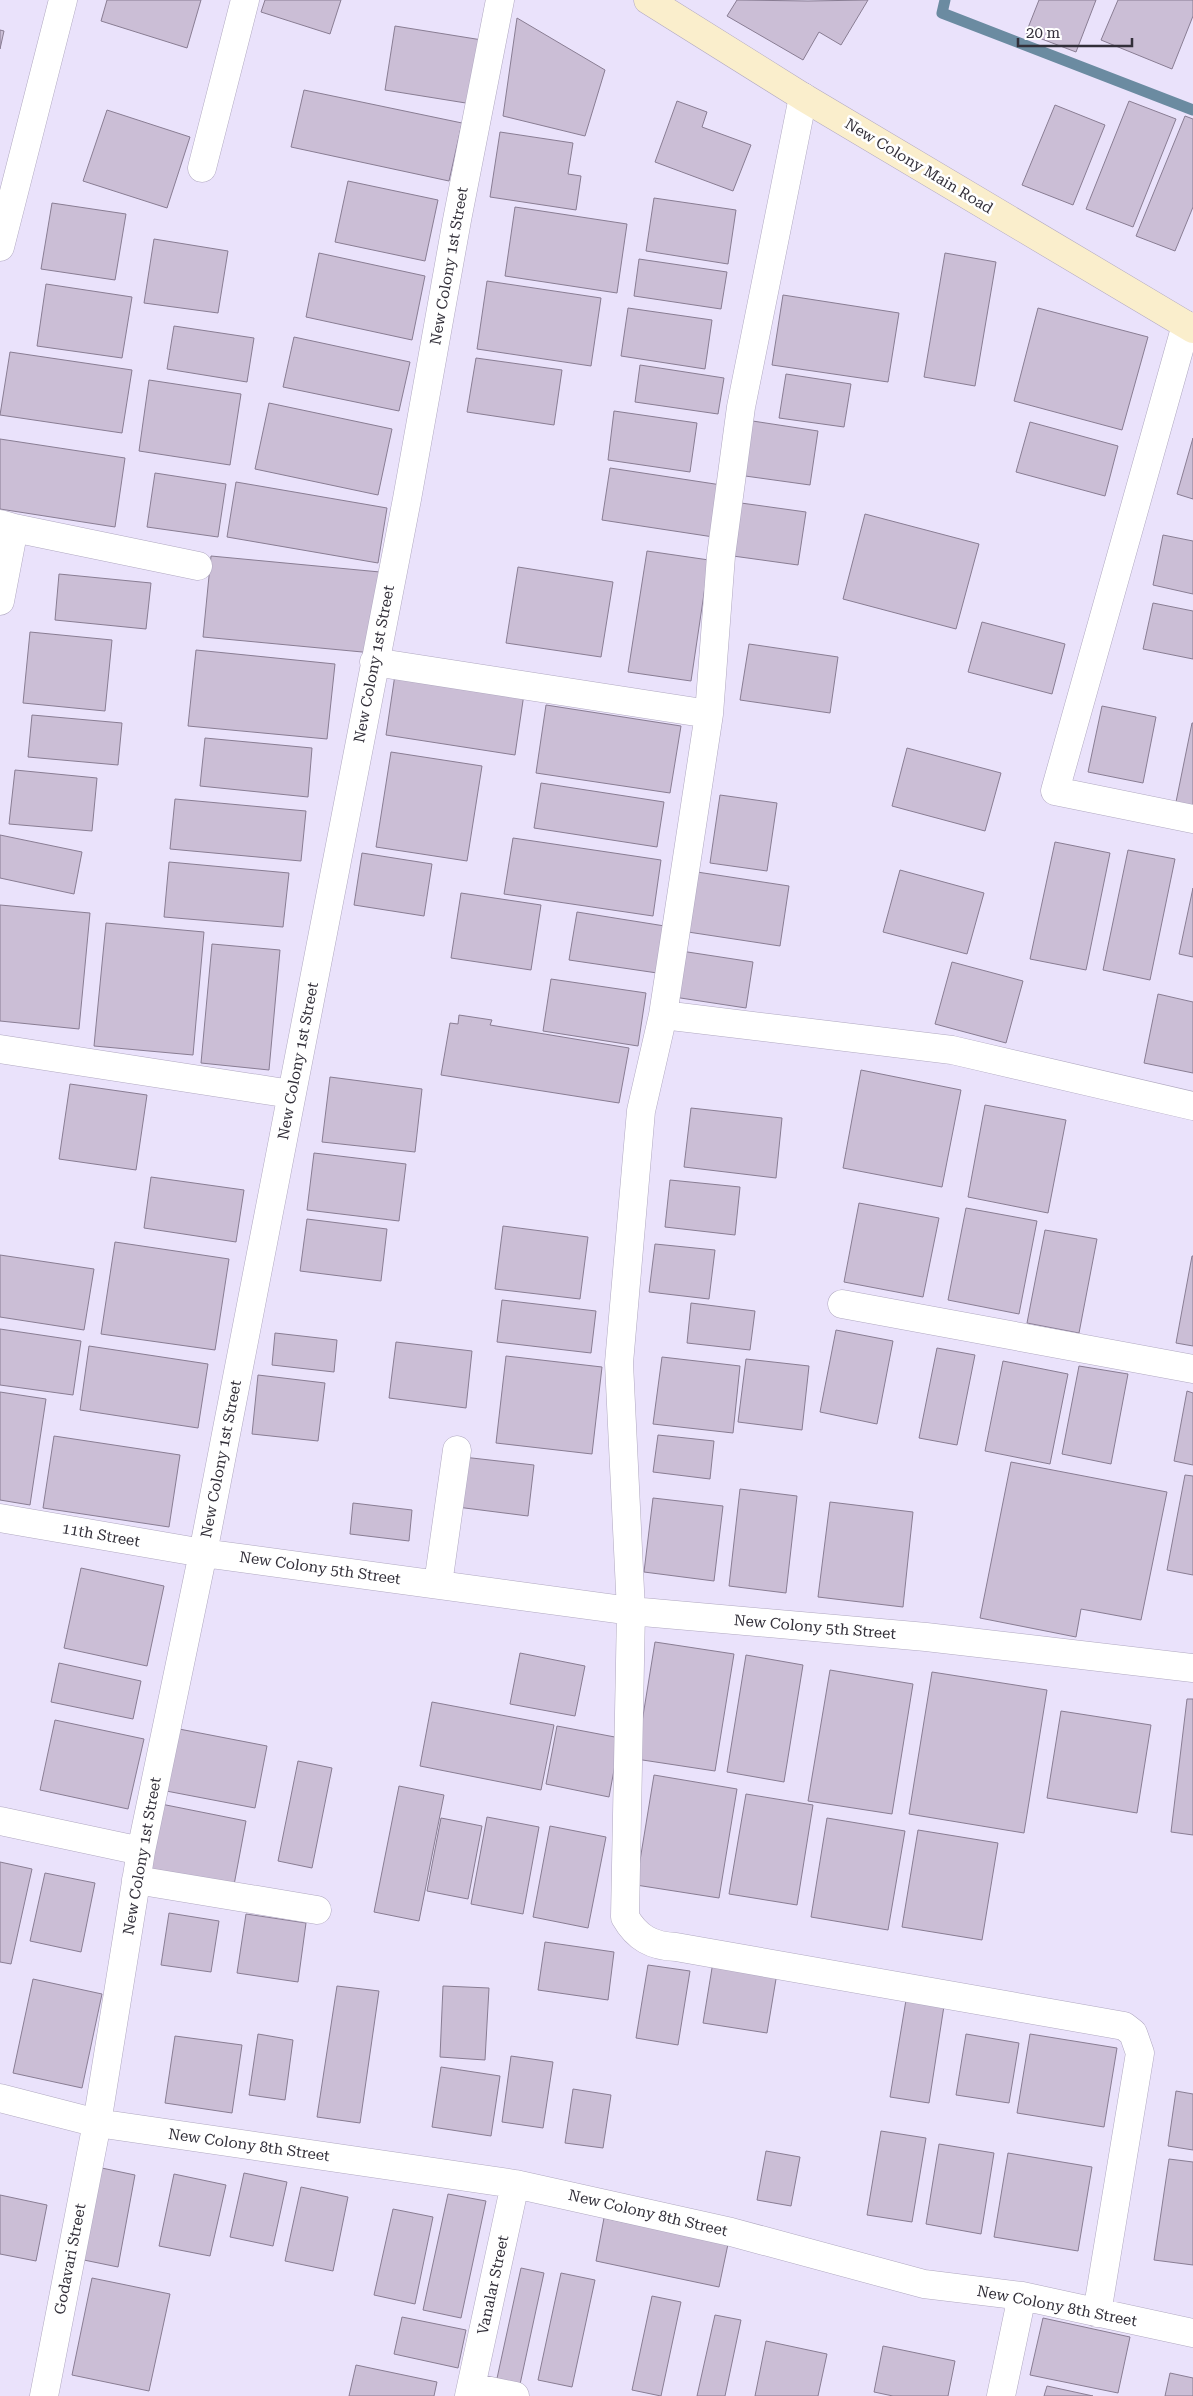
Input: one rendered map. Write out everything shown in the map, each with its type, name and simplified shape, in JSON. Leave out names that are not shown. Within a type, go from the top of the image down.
[{"type":"street","points":[[0,246],[64,0]]},
{"type":"street","points":[[202,168],[245,0]]},
{"type":"street","name":"New Colony 1st Street","points":[[97,2123],[141,1851],[203,1553],[500,0]]},
{"type":"street","name":"New Colony Main Road","points":[[648,0],[804,97],[1190,327]]},
{"type":"street","points":[[804,97],[741,407],[721,556],[709,714],[663,1015],[641,1111],[619,1363],[631,1611],[625,1917],[640,1936],[650,1943],[663,1947],[686,1949],[1124,2026],[1133,2033],[1140,2054],[1139,2067],[1097,2313]]},
{"type":"street","points":[[1190,327],[1055,791],[1193,819]]},
{"type":"street","points":[[0,600],[7,526],[198,566]]},
{"type":"street","points":[[374,662],[709,714]]},
{"type":"street","points":[[663,1015],[952,1050],[1193,1106]]},
{"type":"street","points":[[0,1049],[291,1094]]},
{"type":"street","points":[[842,1304],[1193,1370]]},
{"type":"street","points":[[438,1584],[457,1450]]},
{"type":"street","name":"11th Street","points":[[0,1518],[203,1553]]},
{"type":"street","name":"New Colony 5th Street","points":[[203,1553],[631,1611],[926,1637],[1193,1668]]},
{"type":"street","points":[[0,1821],[141,1851]]},
{"type":"street","points":[[136,1880],[317,1910]]},
{"type":"street","name":"New Colony 8th Street","points":[[0,2098],[97,2123],[515,2184],[731,2232],[924,2284],[1022,2296],[1193,2333]]},
{"type":"street","name":"Godavari Street","points":[[44,2396],[97,2123]]},
{"type":"street","name":"Vanalar Street","points":[[470,2391],[515,2184]]},
{"type":"street","points":[[1001,2396],[1022,2296]]},
{"type":"street","points":[[470,2391],[515,2396]]},
{"type":"building","points":[[107,0],[201,0],[187,48],[101,21]]},
{"type":"building","points":[[265,0],[341,0],[330,34],[261,12]]},
{"type":"building","points":[[737,0],[868,0],[841,45],[819,32],[803,60],[727,16]]},
{"type":"building","points":[[1039,0],[1096,0],[1076,52],[1026,33]]},
{"type":"building","points":[[1118,0],[1193,0],[1193,16],[1172,69],[1101,40]]},
{"type":"building","points":[[517,18],[605,70],[585,136],[503,116]]},
{"type":"building","points":[[395,26],[482,40],[472,104],[385,90]]},
{"type":"building","points":[[0,30],[4,31],[0,49]]},
{"type":"building","points":[[304,90],[462,123],[449,181],[291,147]]},
{"type":"building","points":[[677,101],[707,112],[702,127],[751,145],[733,191],[655,162]]},
{"type":"building","points":[[1129,101],[1176,119],[1133,227],[1086,209]]},
{"type":"building","points":[[1055,105],[1105,125],[1073,205],[1022,185]]},
{"type":"building","points":[[107,110],[190,137],[167,208],[83,181]]},
{"type":"building","points":[[1185,116],[1193,119],[1193,207],[1175,251],[1136,236]]},
{"type":"building","points":[[500,132],[573,143],[568,174],[581,176],[576,210],[490,197]]},
{"type":"building","points":[[348,181],[438,200],[425,261],[335,242]]},
{"type":"building","points":[[654,198],[736,210],[728,264],[646,251]]},
{"type":"building","points":[[52,203],[126,214],[115,280],[41,269]]},
{"type":"building","points":[[515,207],[627,224],[617,293],[505,276]]},
{"type":"building","points":[[154,239],[228,251],[218,313],[144,303]]},
{"type":"building","points":[[319,253],[425,276],[412,340],[306,317]]},
{"type":"building","points":[[945,253],[996,262],[975,386],[924,377]]},
{"type":"building","points":[[639,259],[727,272],[721,309],[634,296]]},
{"type":"building","points":[[487,281],[601,298],[591,366],[477,349]]},
{"type":"building","points":[[46,284],[132,297],[122,358],[37,346]]},
{"type":"building","points":[[783,295],[899,313],[888,382],[772,365]]},
{"type":"building","points":[[628,308],[712,320],[705,369],[621,356]]},
{"type":"building","points":[[1038,308],[1148,337],[1122,430],[1014,401]]},
{"type":"building","points":[[174,326],[254,338],[247,382],[167,369]]},
{"type":"building","points":[[294,337],[410,362],[399,411],[283,387]]},
{"type":"building","points":[[10,352],[132,370],[122,433],[0,415]]},
{"type":"building","points":[[476,358],[562,370],[554,425],[467,412]]},
{"type":"building","points":[[640,365],[724,378],[718,414],[635,402]]},
{"type":"building","points":[[786,374],[851,384],[844,427],[779,418]]},
{"type":"building","points":[[149,380],[241,394],[230,465],[139,451]]},
{"type":"building","points":[[269,403],[392,429],[378,495],[255,469]]},
{"type":"building","points":[[614,411],[697,423],[690,472],[608,460]]},
{"type":"building","points":[[746,420],[818,431],[810,485],[738,475]]},
{"type":"building","points":[[1030,422],[1118,446],[1105,496],[1016,472]]},
{"type":"building","points":[[1193,438],[1193,499],[1177,494]]},
{"type":"building","points":[[0,439],[125,458],[115,527],[0,509]]},
{"type":"building","points":[[610,468],[728,486],[720,538],[602,520]]},
{"type":"building","points":[[155,473],[226,484],[218,537],[147,527]]},
{"type":"building","points":[[236,482],[387,508],[378,563],[227,537]]},
{"type":"building","points":[[741,503],[806,512],[798,565],[733,556]]},
{"type":"building","points":[[865,514],[979,544],[956,629],[843,599]]},
{"type":"building","points":[[1163,535],[1193,541],[1193,594],[1153,585]]},
{"type":"building","points":[[647,551],[709,560],[691,681],[628,672]]},
{"type":"building","points":[[211,556],[380,572],[373,653],[203,637]]},
{"type":"building","points":[[518,567],[613,582],[601,657],[506,643]]},
{"type":"building","points":[[59,574],[151,583],[146,629],[55,620]]},
{"type":"building","points":[[1153,603],[1193,611],[1193,659],[1143,649]]},
{"type":"building","points":[[982,622],[1065,644],[1052,694],[968,672]]},
{"type":"building","points":[[30,632],[112,640],[105,711],[23,703]]},
{"type":"building","points":[[749,644],[838,657],[830,713],[740,700]]},
{"type":"building","points":[[196,650],[335,664],[327,739],[188,726]]},
{"type":"building","points":[[396,668],[525,687],[515,755],[386,735]]},
{"type":"building","points":[[546,705],[681,726],[670,793],[536,773]]},
{"type":"building","points":[[1102,706],[1156,717],[1143,783],[1088,772]]},
{"type":"building","points":[[32,715],[122,723],[118,765],[28,757]]},
{"type":"building","points":[[1193,723],[1193,806],[1176,802]]},
{"type":"building","points":[[205,738],[312,748],[308,797],[200,786]]},
{"type":"building","points":[[907,748],[1001,773],[985,831],[892,806]]},
{"type":"building","points":[[391,752],[482,766],[467,861],[376,847]]},
{"type":"building","points":[[15,770],[97,778],[92,831],[9,824]]},
{"type":"building","points":[[541,783],[664,802],[657,847],[534,828]]},
{"type":"building","points":[[720,795],[777,803],[767,871],[710,863]]},
{"type":"building","points":[[175,799],[306,811],[301,861],[170,849]]},
{"type":"building","points":[[0,835],[82,852],[74,894],[0,878]]},
{"type":"building","points":[[513,838],[661,860],[653,916],[504,894]]},
{"type":"building","points":[[1055,842],[1110,853],[1086,970],[1030,959]]},
{"type":"building","points":[[1128,850],[1175,859],[1150,980],[1103,970]]},
{"type":"building","points":[[362,853],[432,864],[424,916],[354,905]]},
{"type":"building","points":[[169,862],[289,873],[283,927],[164,917]]},
{"type":"building","points":[[900,870],[984,893],[967,954],[883,932]]},
{"type":"building","points":[[697,872],[789,886],[780,946],[688,932]]},
{"type":"building","points":[[1193,888],[1193,957],[1179,954]]},
{"type":"building","points":[[461,893],[541,905],[531,970],[451,958]]},
{"type":"building","points":[[0,905],[90,913],[79,1029],[0,1021]]},
{"type":"building","points":[[577,912],[671,927],[664,974],[569,960]]},
{"type":"building","points":[[106,923],[204,932],[193,1055],[94,1046]]},
{"type":"building","points":[[212,944],[280,950],[269,1070],[201,1063]]},
{"type":"building","points":[[681,951],[753,962],[746,1008],[674,997]]},
{"type":"building","points":[[952,962],[1023,981],[1006,1043],[935,1024]]},
{"type":"building","points":[[551,979],[646,993],[638,1046],[543,1031]]},
{"type":"building","points":[[1158,994],[1193,1002],[1193,1073],[1144,1063]]},
{"type":"building","points":[[459,1015],[492,1020],[490,1025],[629,1048],[619,1103],[441,1075],[450,1023],[458,1024]]},
{"type":"building","points":[[861,1070],[961,1090],[942,1187],[843,1168]]},
{"type":"building","points":[[330,1077],[422,1089],[415,1152],[322,1142]]},
{"type":"building","points":[[70,1084],[147,1095],[136,1170],[59,1159]]},
{"type":"building","points":[[985,1105],[1066,1120],[1048,1213],[968,1197]]},
{"type":"building","points":[[691,1108],[782,1118],[776,1178],[684,1167]]},
{"type":"building","points":[[314,1153],[406,1164],[399,1221],[307,1210]]},
{"type":"building","points":[[151,1177],[244,1190],[236,1242],[144,1228]]},
{"type":"building","points":[[670,1180],[740,1187],[735,1235],[665,1227]]},
{"type":"building","points":[[859,1203],[939,1218],[923,1297],[844,1282]]},
{"type":"building","points":[[966,1208],[1037,1221],[1019,1314],[948,1300]]},
{"type":"building","points":[[307,1219],[387,1229],[381,1281],[300,1271]]},
{"type":"building","points":[[503,1226],[588,1237],[580,1299],[495,1289]]},
{"type":"building","points":[[1045,1230],[1097,1239],[1079,1333],[1027,1323]]},
{"type":"building","points":[[115,1242],[229,1259],[215,1350],[101,1334]]},
{"type":"building","points":[[655,1244],[715,1250],[709,1299],[649,1292]]},
{"type":"building","points":[[0,1255],[94,1269],[84,1330],[0,1317]]},
{"type":"building","points":[[1193,1256],[1193,1346],[1176,1343]]},
{"type":"building","points":[[502,1300],[596,1311],[591,1353],[497,1342]]},
{"type":"building","points":[[691,1303],[755,1311],[750,1350],[687,1343]]},
{"type":"building","points":[[0,1329],[81,1341],[73,1395],[0,1385]]},
{"type":"building","points":[[836,1330],[893,1341],[877,1424],[820,1412]]},
{"type":"building","points":[[275,1333],[337,1340],[334,1372],[272,1365]]},
{"type":"building","points":[[396,1342],[472,1351],[466,1408],[389,1398]]},
{"type":"building","points":[[89,1346],[208,1364],[198,1428],[80,1410]]},
{"type":"building","points":[[937,1348],[975,1355],[957,1445],[919,1438]]},
{"type":"building","points":[[506,1356],[602,1367],[592,1454],[496,1443]]},
{"type":"building","points":[[662,1357],[740,1366],[733,1433],[653,1424]]},
{"type":"building","points":[[746,1359],[809,1366],[802,1430],[738,1422]]},
{"type":"building","points":[[1003,1361],[1068,1374],[1050,1464],[985,1451]]},
{"type":"building","points":[[1079,1366],[1128,1374],[1111,1464],[1062,1454]]},
{"type":"building","points":[[258,1375],[325,1383],[318,1441],[252,1434]]},
{"type":"building","points":[[1187,1391],[1193,1393],[1193,1465],[1174,1461]]},
{"type":"building","points":[[0,1392],[46,1399],[30,1505],[0,1500]]},
{"type":"building","points":[[658,1435],[714,1441],[710,1479],[653,1472]]},
{"type":"building","points":[[54,1436],[180,1455],[169,1527],[43,1508]]},
{"type":"building","points":[[463,1457],[534,1465],[528,1516],[457,1507]]},
{"type":"building","points":[[1011,1462],[1167,1492],[1141,1620],[1081,1609],[1076,1637],[980,1618]]},
{"type":"building","points":[[1185,1475],[1193,1476],[1193,1575],[1167,1570]]},
{"type":"building","points":[[740,1489],[797,1496],[786,1593],[729,1586]]},
{"type":"building","points":[[653,1498],[723,1506],[714,1581],[644,1572]]},
{"type":"building","points":[[830,1502],[913,1512],[903,1607],[818,1597]]},
{"type":"building","points":[[353,1503],[412,1510],[409,1541],[350,1534]]},
{"type":"building","points":[[81,1568],[164,1586],[147,1666],[64,1648]]},
{"type":"building","points":[[655,1642],[734,1654],[715,1771],[636,1759]]},
{"type":"building","points":[[520,1653],[585,1666],[575,1716],[510,1704]]},
{"type":"building","points":[[746,1655],[803,1665],[784,1782],[727,1772]]},
{"type":"building","points":[[59,1663],[141,1681],[133,1719],[51,1702]]},
{"type":"building","points":[[830,1670],[913,1684],[892,1814],[808,1801]]},
{"type":"building","points":[[932,1672],[1047,1690],[1024,1833],[909,1814]]},
{"type":"building","points":[[1187,1699],[1193,1699],[1193,1835],[1171,1832]]},
{"type":"building","points":[[432,1702],[554,1725],[541,1790],[420,1766]]},
{"type":"building","points":[[1061,1711],[1151,1725],[1137,1813],[1047,1798]]},
{"type":"building","points":[[55,1720],[144,1739],[128,1809],[40,1790]]},
{"type":"building","points":[[557,1726],[620,1738],[609,1797],[546,1784]]},
{"type":"building","points":[[174,1728],[267,1746],[255,1808],[161,1790]]},
{"type":"building","points":[[298,1761],[332,1768],[312,1868],[278,1861]]},
{"type":"building","points":[[654,1775],[737,1789],[719,1898],[636,1885]]},
{"type":"building","points":[[399,1786],[444,1795],[419,1921],[374,1912]]},
{"type":"building","points":[[746,1794],[813,1805],[797,1905],[729,1894]]},
{"type":"building","points":[[161,1804],[246,1821],[234,1885],[149,1869]]},
{"type":"building","points":[[487,1817],[539,1827],[523,1914],[471,1904]]},
{"type":"building","points":[[441,1818],[482,1826],[468,1899],[427,1891]]},
{"type":"building","points":[[827,1818],[905,1831],[888,1930],[811,1917]]},
{"type":"building","points":[[550,1826],[606,1837],[588,1928],[533,1917]]},
{"type":"building","points":[[918,1830],[998,1843],[982,1940],[902,1927]]},
{"type":"building","points":[[0,1862],[32,1869],[11,1964],[0,1962]]},
{"type":"building","points":[[45,1873],[95,1883],[81,1952],[30,1941]]},
{"type":"building","points":[[169,1913],[219,1921],[211,1972],[161,1965]]},
{"type":"building","points":[[246,1914],[306,1923],[298,1982],[237,1973]]},
{"type":"building","points":[[545,1942],[614,1952],[608,2000],[538,1990]]},
{"type":"building","points":[[713,1962],[777,1973],[767,2033],[703,2023]]},
{"type":"building","points":[[648,1965],[690,1971],[678,2045],[636,2038]]},
{"type":"building","points":[[33,1979],[102,1994],[82,2088],[13,2073]]},
{"type":"building","points":[[337,1986],[379,1991],[360,2123],[317,2117]]},
{"type":"building","points":[[443,1986],[489,1988],[485,2060],[440,2057]]},
{"type":"building","points":[[906,2000],[944,2006],[929,2103],[890,2097]]},
{"type":"building","points":[[258,2034],[293,2040],[285,2100],[249,2095]]},
{"type":"building","points":[[966,2034],[1019,2043],[1009,2103],[956,2095]]},
{"type":"building","points":[[1030,2034],[1117,2048],[1104,2127],[1017,2113]]},
{"type":"building","points":[[175,2036],[242,2045],[232,2113],[165,2103]]},
{"type":"building","points":[[511,2056],[553,2062],[543,2128],[502,2122]]},
{"type":"building","points":[[441,2067],[500,2076],[491,2136],[432,2127]]},
{"type":"building","points":[[573,2089],[611,2095],[603,2148],[565,2143]]},
{"type":"building","points":[[1176,2091],[1193,2094],[1193,2150],[1168,2146]]},
{"type":"building","points":[[881,2131],[926,2138],[912,2222],[867,2215]]},
{"type":"building","points":[[939,2144],[994,2153],[981,2234],[926,2224]]},
{"type":"building","points":[[766,2151],[800,2157],[791,2206],[757,2200]]},
{"type":"building","points":[[1008,2153],[1092,2167],[1078,2251],[994,2237]]},
{"type":"building","points":[[1169,2159],[1193,2162],[1193,2265],[1154,2260]]},
{"type":"building","points":[[97,2167],[135,2175],[118,2267],[79,2259]]},
{"type":"building","points":[[244,2173],[287,2182],[273,2246],[230,2237]]},
{"type":"building","points":[[174,2174],[226,2185],[210,2256],[159,2246]]},
{"type":"building","points":[[301,2187],[348,2197],[333,2271],[285,2261]]},
{"type":"building","points":[[448,2194],[486,2201],[461,2318],[423,2310]]},
{"type":"building","points":[[0,2195],[47,2205],[36,2261],[0,2254]]},
{"type":"building","points":[[393,2209],[433,2217],[415,2304],[374,2295]]},
{"type":"building","points":[[604,2218],[728,2244],[719,2287],[596,2261]]},
{"type":"building","points":[[521,2268],[544,2273],[519,2389],[496,2383]]},
{"type":"building","points":[[561,2273],[595,2280],[572,2387],[538,2380]]},
{"type":"building","points":[[92,2278],[170,2294],[149,2391],[72,2375]]},
{"type":"building","points":[[652,2296],[681,2302],[661,2396],[632,2390]]},
{"type":"building","points":[[715,2315],[741,2320],[725,2396],[697,2396]]},
{"type":"building","points":[[402,2317],[466,2330],[458,2368],[394,2354]]},
{"type":"building","points":[[1043,2318],[1130,2337],[1118,2393],[1030,2375]]},
{"type":"building","points":[[766,2341],[827,2354],[818,2396],[755,2396]]},
{"type":"building","points":[[883,2346],[955,2361],[948,2396],[893,2396],[874,2392]]},
{"type":"building","points":[[356,2365],[437,2382],[434,2396],[349,2396]]},
{"type":"building","points":[[1170,2373],[1193,2378],[1193,2396],[1165,2396]]},
{"type":"building","points":[[1047,2386],[1093,2396],[1044,2396]]},
{"type":"waterway","points":[[945,0],[942,13],[1193,110]]}]
